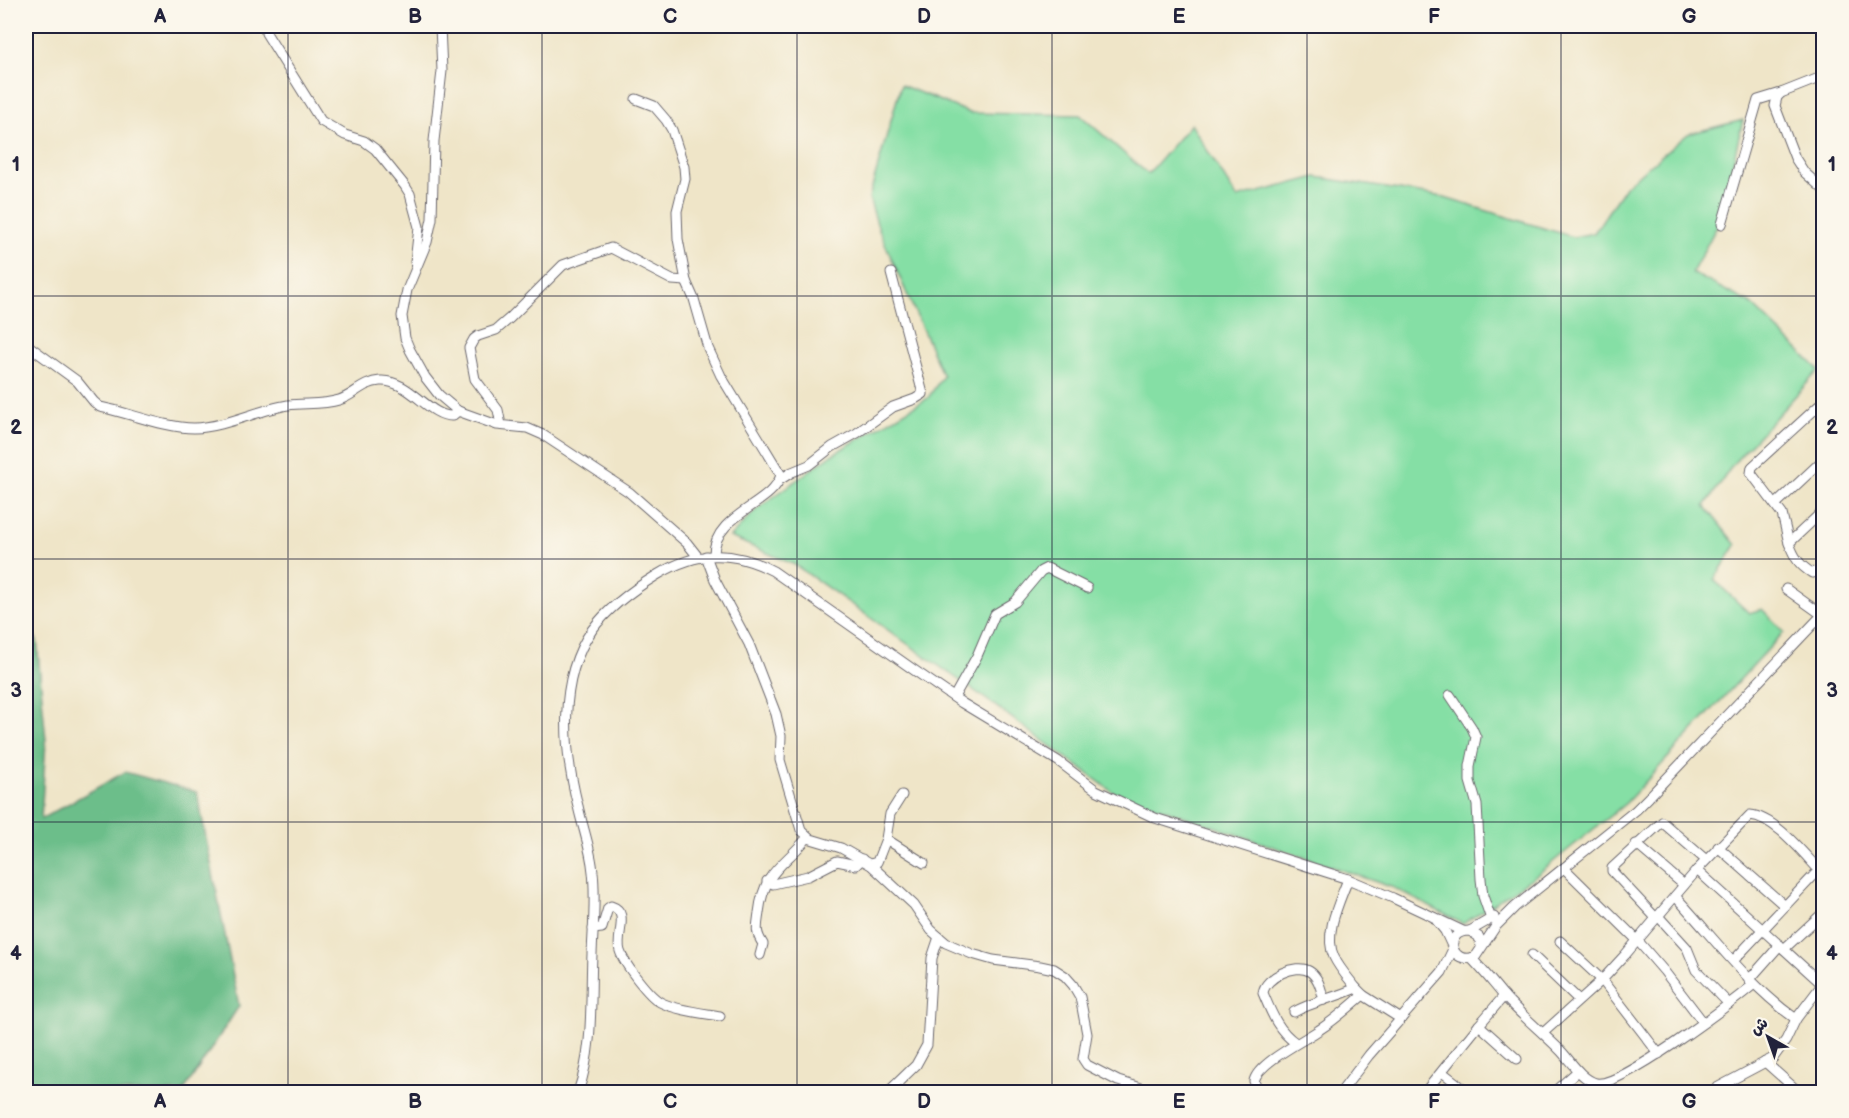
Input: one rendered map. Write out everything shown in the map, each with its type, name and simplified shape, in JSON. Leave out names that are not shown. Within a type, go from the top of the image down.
[{"type":"street","points":[[440,26],[442,71],[435,141],[432,219],[427,242],[403,304],[402,316],[408,344],[425,377],[439,395],[458,411],[501,425],[528,428],[568,450],[628,492],[687,543],[706,555],[750,561],[773,571],[954,697],[1058,761],[1096,790],[1117,801],[1155,818],[1348,879],[1479,937],[1480,949],[1492,979],[1504,996],[1578,1071],[1595,1083],[1605,1083],[1659,1054],[1729,1004],[1782,947],[1824,912]]},
{"type":"street","points":[[266,33],[321,121],[335,130],[364,141],[375,149],[410,194],[419,232],[411,282]]},
{"type":"street","points":[[1722,224],[1758,100],[1824,76]]},
{"type":"street","points":[[1780,93],[1775,101],[1776,111],[1795,158],[1804,172],[1824,190]]},
{"type":"street","points":[[636,99],[654,106],[672,130],[686,176],[678,202],[676,223],[686,280],[715,364],[781,473],[781,479]]},
{"type":"street","points":[[501,425],[498,411],[475,379],[469,348],[478,336],[496,330],[510,318],[559,268],[611,248],[672,280],[686,280]]},
{"type":"street","points":[[578,1092],[588,1059],[591,1031],[593,873],[568,748],[567,716],[576,663],[592,630],[613,608],[657,576],[706,555],[723,529],[769,492],[781,479],[809,465],[893,407],[915,399],[922,393],[891,273]]},
{"type":"street","points":[[26,344],[77,381],[100,407],[179,427],[196,428],[289,405],[341,400],[368,383],[381,381],[399,384],[442,414],[452,416],[458,411]]},
{"type":"street","points":[[1821,572],[1812,573],[1795,558],[1782,514],[1751,473],[1752,467],[1824,401]]},
{"type":"street","points":[[1776,504],[1824,459]]},
{"type":"street","points":[[1789,543],[1824,510]]},
{"type":"street","points":[[706,555],[715,580],[749,644],[776,714],[781,736],[780,760],[798,824],[807,837],[841,848],[866,861],[914,905],[945,943],[993,960],[1054,969],[1065,976],[1080,998],[1087,1034],[1083,1059],[1087,1065],[1118,1081],[1155,1092]]},
{"type":"street","points":[[954,697],[977,656],[995,614],[1015,602],[1041,571],[1047,568],[1054,570],[1087,588]]},
{"type":"street","points":[[1442,972],[1468,959],[1480,949],[1496,926],[1515,907],[1565,869],[1649,797],[1823,615],[1786,589]]},
{"type":"street","points":[[1450,695],[1476,737],[1470,766],[1470,781],[1478,805],[1482,888],[1491,919]]},
{"type":"street","points":[[767,881],[773,884],[808,876],[837,861],[856,865],[866,861],[877,862],[886,839],[890,814],[902,795]]},
{"type":"street","points":[[1543,1033],[1602,980],[1697,870],[1751,814],[1779,830],[1821,872],[1762,929],[1734,960]]},
{"type":"street","points":[[1706,860],[1662,822],[1611,870],[1687,948],[1696,970],[1729,1004]]},
{"type":"street","points":[[760,955],[763,944],[758,937],[757,930],[761,894],[777,867],[807,837]]},
{"type":"street","points":[[886,839],[924,863]]},
{"type":"street","points":[[1636,844],[1684,885]]},
{"type":"street","points":[[1718,848],[1785,906]]},
{"type":"street","points":[[1565,869],[1638,940],[1703,1023]]},
{"type":"street","points":[[1697,870],[1823,983],[1797,1019],[1778,1052],[1765,1062],[1709,1092]]},
{"type":"street","points":[[1348,879],[1333,921],[1331,943],[1334,959],[1359,992],[1401,1019]]},
{"type":"street","points":[[1675,896],[1734,960],[1751,982],[1774,1004],[1797,1019]]},
{"type":"street","points":[[593,929],[603,926],[608,908],[611,906],[616,908],[622,917],[619,949],[625,964],[655,997],[667,1005],[720,1016]]},
{"type":"street","points":[[1341,1092],[1369,1055],[1442,972],[1453,948],[1455,937],[1515,907]]},
{"type":"street","points":[[1434,918],[1445,931],[1458,956],[1468,959],[1492,979]]},
{"type":"street","points":[[888,1092],[916,1065],[927,1045],[932,958],[939,937]]},
{"type":"street","points":[[1560,941],[1602,980],[1659,1054]]},
{"type":"street","points":[[1532,955],[1579,1000]]},
{"type":"street","points":[[1296,1043],[1288,1038],[1275,1021],[1263,988],[1275,976],[1301,968],[1308,970],[1317,979],[1324,1000]]},
{"type":"street","points":[[1294,1012],[1311,1003],[1359,992]]},
{"type":"street","points":[[1258,1092],[1254,1081],[1258,1071],[1296,1043],[1320,1030],[1359,992]]},
{"type":"street","points":[[1425,1092],[1504,996]]},
{"type":"street","points":[[1479,1025],[1516,1059]]},
{"type":"street","points":[[1765,1062],[1793,1091]]},
{"type":"street","points":[[1554,1092],[1565,1089],[1578,1071]]},
{"type":"street","points":[[1442,1072],[1468,1092]]},
{"type":"green space","points":[[901,85],[970,113],[1080,115],[1148,174],[1191,124],[1237,198],[1316,177],[1438,196],[1573,237],[1594,233],[1626,185],[1688,134],[1743,120],[1719,222],[1692,273],[1750,303],[1819,370],[1734,463],[1705,506],[1736,545],[1714,580],[1749,613],[1762,609],[1784,632],[1626,803],[1538,874],[1463,924],[1394,888],[1113,792],[979,694],[795,565],[730,537],[757,509],[830,456],[928,398],[943,376],[879,230],[869,198]]},
{"type":"green space","points":[[26,621],[37,641],[46,741],[41,819],[125,772],[197,792],[239,1006],[183,1092],[26,1092]]}]
